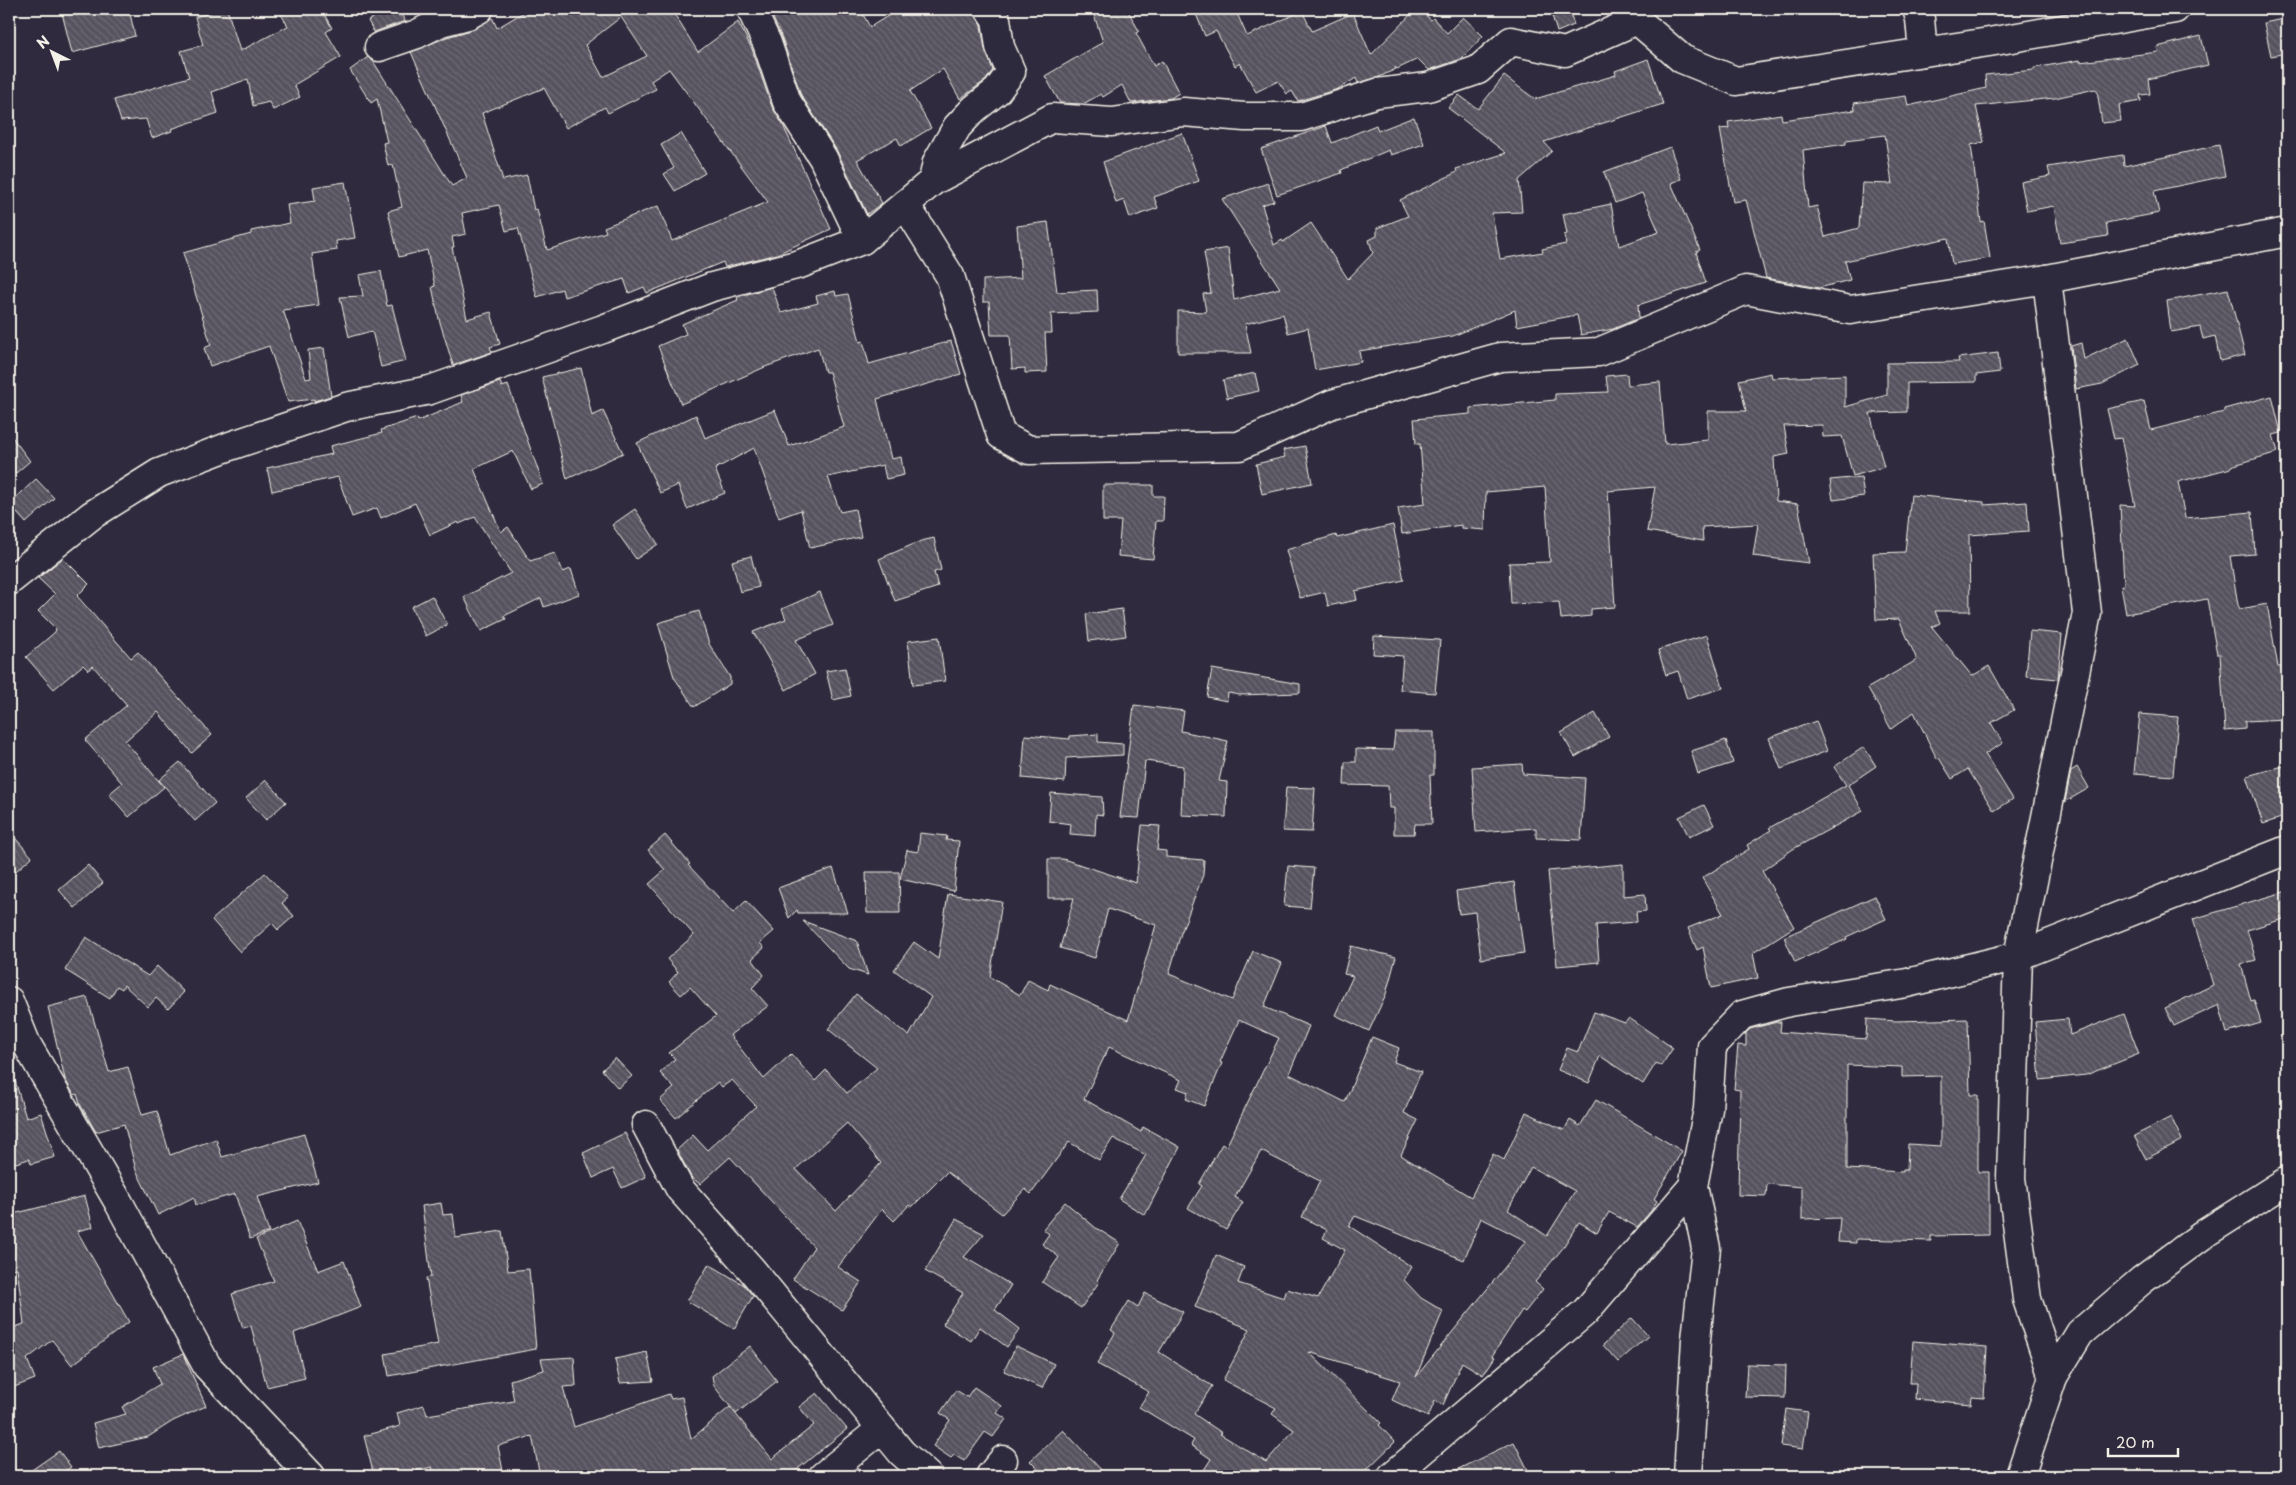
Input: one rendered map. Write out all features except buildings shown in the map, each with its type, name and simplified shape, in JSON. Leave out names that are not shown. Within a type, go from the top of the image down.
[{"type":"street","points":[[379,47],[417,34],[441,22],[468,15],[480,9]]},
{"type":"street","points":[[751,9],[767,43],[787,102],[824,158],[862,240]]},
{"type":"street","points":[[933,181],[937,162],[957,127],[974,109],[998,91],[1011,72],[1000,47],[996,18],[989,9]]},
{"type":"street","points":[[1917,9],[1920,19],[1923,52]]},
{"type":"street","points":[[9,581],[92,515],[159,474],[230,446],[346,407],[430,390],[603,329],[712,287],[800,264],[862,240],[933,181],[1052,118],[1112,122],[1184,112],[1245,118],[1301,117],[1377,93],[1428,87],[1478,70],[1511,41],[1564,52],[1635,14],[1682,59],[1736,81],[1989,42],[2175,9]]},
{"type":"street","points":[[905,204],[950,276],[1001,435],[1029,450],[1239,446],[1332,404],[1500,357],[1599,352],[1746,290],[1850,310],[2287,238]]},
{"type":"street","points":[[2047,279],[2087,613],[2018,956],[2011,1178],[2027,1299],[2053,1377]]},
{"type":"street","points":[[1688,1476],[1696,1338],[1706,1248],[1693,1186],[1708,1108],[1712,1046],[1742,1014],[1789,1002],[1907,983],[2018,956],[2287,850]]},
{"type":"street","points":[[9,1001],[26,1043],[119,1204],[207,1366],[311,1476]]},
{"type":"street","points":[[646,1125],[680,1189],[752,1270],[902,1453],[928,1476]]},
{"type":"street","points":[[2020,1476],[2053,1377],[2080,1333],[2142,1280],[2207,1232],[2287,1181]]},
{"type":"street","points":[[1392,1476],[1585,1312],[1693,1186]]},
{"type":"street","points":[[823,1476],[881,1428]]}]
